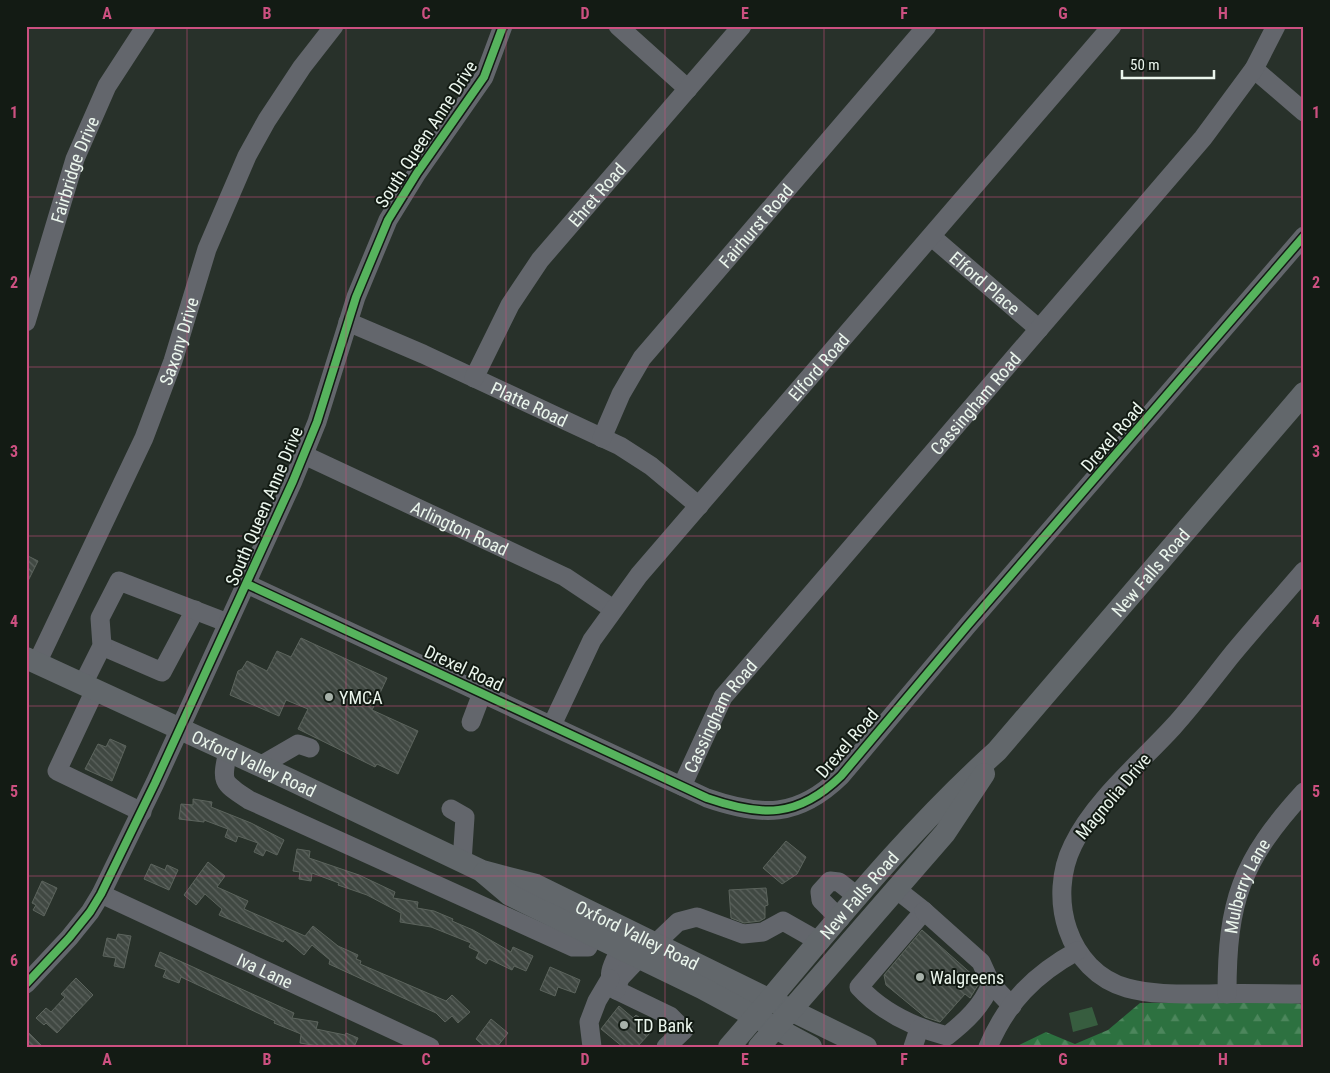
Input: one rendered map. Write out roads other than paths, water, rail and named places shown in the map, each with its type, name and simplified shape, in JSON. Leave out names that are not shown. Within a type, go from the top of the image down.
[{"type":"main road","name":"New Falls Road","points":[[729,1047],[858,897],[962,783],[997,752],[1304,393]]},
{"type":"main road","name":"Oxford Valley Road","points":[[32,660],[472,867],[536,885],[686,958],[762,1009]]},
{"type":"main road","name":"New Falls Road","points":[[759,1047],[945,833],[997,752]]},
{"type":"main road","name":"Oxford Valley Road","points":[[472,867],[510,894],[702,988],[762,1009],[791,1011],[866,1047]]},
{"type":"main road","points":[[762,1009],[776,1028],[811,1047]]},
{"type":"street","name":"Fairbridge Drive","points":[[26,322],[82,141],[107,86],[146,26]]},
{"type":"street","name":"Saxony Drive","points":[[32,660],[144,438],[173,361],[208,249],[247,156],[267,120],[302,67],[334,26]]},
{"type":"street","name":"South Queen Anne Drive","points":[[26,984],[79,925],[101,894],[142,812],[304,455],[317,422],[348,322],[372,256],[394,210],[417,173],[484,76],[503,26]]},
{"type":"street","points":[[618,26],[688,89]]},
{"type":"street","name":"Ehret Road","points":[[474,378],[510,306],[540,260],[742,26]]},
{"type":"street","name":"Fairhurst Road","points":[[602,438],[621,394],[642,358],[927,26]]},
{"type":"street","name":"Elford Road","points":[[552,725],[592,640],[613,609],[699,506],[1112,26]]},
{"type":"street","name":"Cassingham Road","points":[[682,786],[723,697],[1203,138],[1254,69],[1276,26]]},
{"type":"street","points":[[1254,69],[1304,112]]},
{"type":"street","name":"Drexel Road","points":[[247,584],[722,803],[763,811],[789,808],[808,802],[823,793],[841,776],[968,625],[1304,236]]},
{"type":"street","name":"Elford Place","points":[[932,237],[1039,329]]},
{"type":"street","name":"Platte Road","points":[[348,322],[602,438],[651,466],[699,506]]},
{"type":"street","name":"Arlington Road","points":[[304,455],[565,576],[613,609]]},
{"type":"street","name":"Magnolia Drive","points":[[1304,571],[1174,726],[1121,782],[1091,818],[1073,843],[1064,870],[1062,894],[1068,932],[1077,951],[1102,976],[1128,988],[1153,992],[1304,994]]},
{"type":"street","points":[[142,812],[57,771],[89,687],[102,646],[100,618],[119,581],[228,623]]},
{"type":"street","points":[[102,646],[162,672],[195,610]]},
{"type":"street","points":[[471,722],[482,693]]},
{"type":"street","points":[[260,766],[304,746]]},
{"type":"street","points":[[228,751],[223,774],[228,786],[249,800],[573,947],[588,947],[593,935]]},
{"type":"street","name":"Mulberry Lane","points":[[1228,994],[1230,928],[1245,873],[1264,840],[1304,792]]},
{"type":"street","points":[[458,813],[472,867]]},
{"type":"street","points":[[840,919],[821,900],[820,892],[830,881],[839,882],[858,897]]},
{"type":"street","points":[[896,889],[924,911],[981,962],[992,984],[1012,1006]]},
{"type":"street","name":"Iva Lane","points":[[101,894],[430,1047]]},
{"type":"street","points":[[924,911],[859,987],[871,1000],[919,1029],[947,1036],[964,1022],[985,1000],[992,984]]},
{"type":"street","points":[[656,943],[678,922],[697,917],[743,934],[763,932],[783,922],[820,942]]},
{"type":"street","points":[[592,1047],[589,1022],[597,1001],[613,984],[614,961],[630,954],[625,942],[629,941],[665,958],[686,958]]},
{"type":"street","points":[[988,1047],[1012,1006],[1036,977],[1050,966],[1077,951]]},
{"type":"street","points":[[613,984],[670,1016],[684,1030],[666,1047]]},
{"type":"street","points":[[914,1047],[919,1029]]},
{"type":"place","name":"YMCA","points":[[329,697]]},
{"type":"place","name":"Walgreens","points":[[920,977]]},
{"type":"place","name":"TD Bank","points":[[624,1025]]}]
